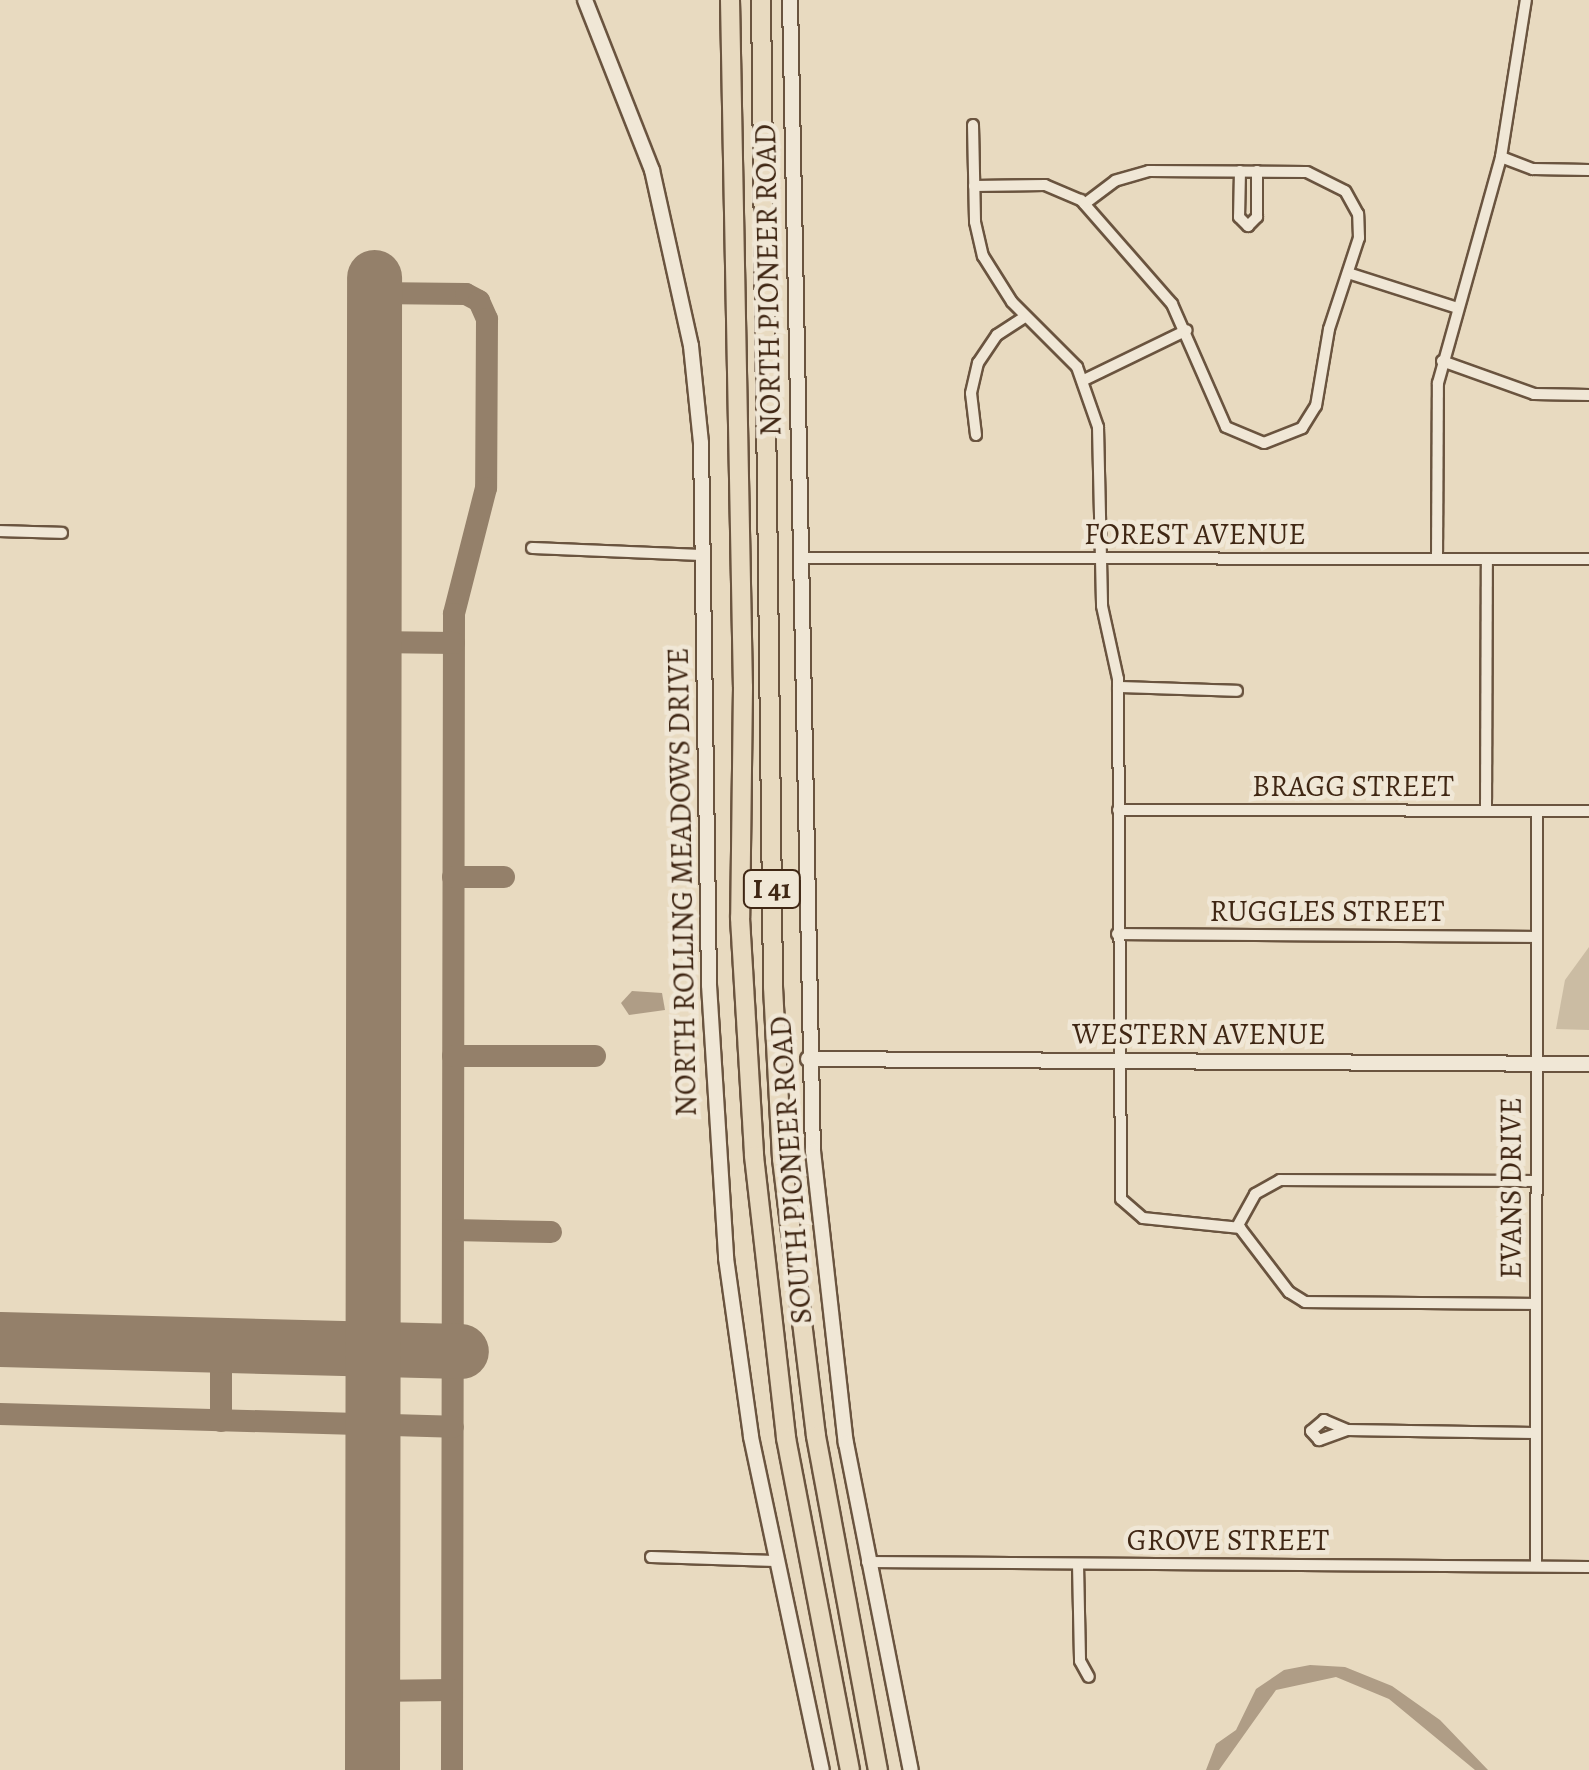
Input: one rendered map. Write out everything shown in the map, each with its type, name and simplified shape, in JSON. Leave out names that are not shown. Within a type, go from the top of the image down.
[{"type":"highway","name":"I 41","points":[[729,0],[743,687],[740,918],[753,1138],[786,1438],[850,1770]]},
{"type":"highway","name":"I 41","points":[[762,0],[773,947],[782,1159],[813,1418],[878,1770]]},
{"type":"main road","name":"NORTH ROLLING MEADOWS DRIVE","points":[[585,0],[640,132],[679,276],[698,409],[717,1146],[737,1345],[775,1561],[822,1770]]},
{"type":"main road","name":"NORTH PIONEER ROAD","points":[[790,0],[801,558]]},
{"type":"main road","name":"SOUTH PIONEER ROAD","points":[[801,558],[808,1059],[828,1310],[867,1562],[910,1770]]},
{"type":"main road","name":"WESTERN AVENUE","points":[[808,1059],[1589,1064]]},
{"type":"street","points":[[1438,559],[1435,416],[1442,361],[1502,157],[1526,0]]},
{"type":"street","points":[[973,125],[974,186],[983,256],[1025,317],[1068,354],[1084,380],[1098,432],[1102,610],[1118,686],[1117,1182],[1124,1204],[1151,1220],[1237,1226],[1289,1292],[1305,1302],[1536,1304]]},
{"type":"street","points":[[1502,157],[1533,169],[1589,170]]},
{"type":"street","points":[[1240,172],[1240,220],[1248,226],[1258,216],[1257,172]]},
{"type":"street","points":[[974,186],[1045,186],[1085,204],[1153,277],[1187,330],[1224,425],[1250,441],[1286,439],[1316,406],[1328,329],[1360,226],[1345,191],[1312,172],[1133,174],[1085,204]]},
{"type":"street","points":[[1348,273],[1458,308]]},
{"type":"street","points":[[976,435],[972,393],[978,363],[996,335],[1025,317]]},
{"type":"street","points":[[1084,380],[1187,330]]},
{"type":"street","points":[[1442,361],[1534,394],[1589,395]]},
{"type":"street","points":[[0,531],[62,532]]},
{"type":"street","points":[[532,548],[702,555]]},
{"type":"street","name":"FOREST AVENUE","points":[[801,558],[1589,559]]},
{"type":"street","points":[[1486,811],[1487,559]]},
{"type":"street","points":[[1118,686],[1238,691]]},
{"type":"street","name":"BRAGG STREET","points":[[1118,810],[1589,811]]},
{"type":"street","name":"EVANS DRIVE","points":[[1536,1566],[1538,811]]},
{"type":"street","name":"RUGGLES STREET","points":[[1118,934],[1537,936]]},
{"type":"street","points":[[1237,1226],[1255,1194],[1280,1180],[1536,1182]]},
{"type":"street","points":[[1347,1430],[1534,1433]]},
{"type":"street","points":[[651,1557],[775,1561]]},
{"type":"street","name":"GROVE STREET","points":[[867,1562],[1589,1567]]},
{"type":"street","points":[[1078,1564],[1080,1660],[1090,1677]]},
{"type":"shaded area","points":[[1589,947],[1589,1030],[1556,1029],[1565,980]]},
{"type":"shaded area","points":[[632,991],[662,993],[665,1010],[629,1015],[621,1003]]},
{"type":"shaded area","points":[[1310,1665],[1345,1667],[1392,1686],[1440,1720],[1488,1770],[1475,1770],[1389,1699],[1336,1677],[1276,1690],[1219,1770],[1206,1770],[1216,1744],[1236,1730],[1256,1689],[1284,1670]]},
{"type":"taxiway","points":[[374,293],[466,294],[479,301],[487,319],[486,488],[454,614],[452,1770]]},
{"type":"taxiway","points":[[373,642],[454,643]]},
{"type":"taxiway","points":[[453,877],[504,877]]},
{"type":"taxiway","points":[[453,1056],[595,1056]]},
{"type":"taxiway","points":[[453,1230],[551,1232]]},
{"type":"taxiway","points":[[221,1345],[221,1421]]},
{"type":"taxiway","points":[[0,1414],[453,1427]]},
{"type":"taxiway","points":[[372,1691],[452,1690]]},
{"type":"runway","points":[[372,1770],[374,277]]},
{"type":"runway","points":[[0,1339],[461,1351]]}]
